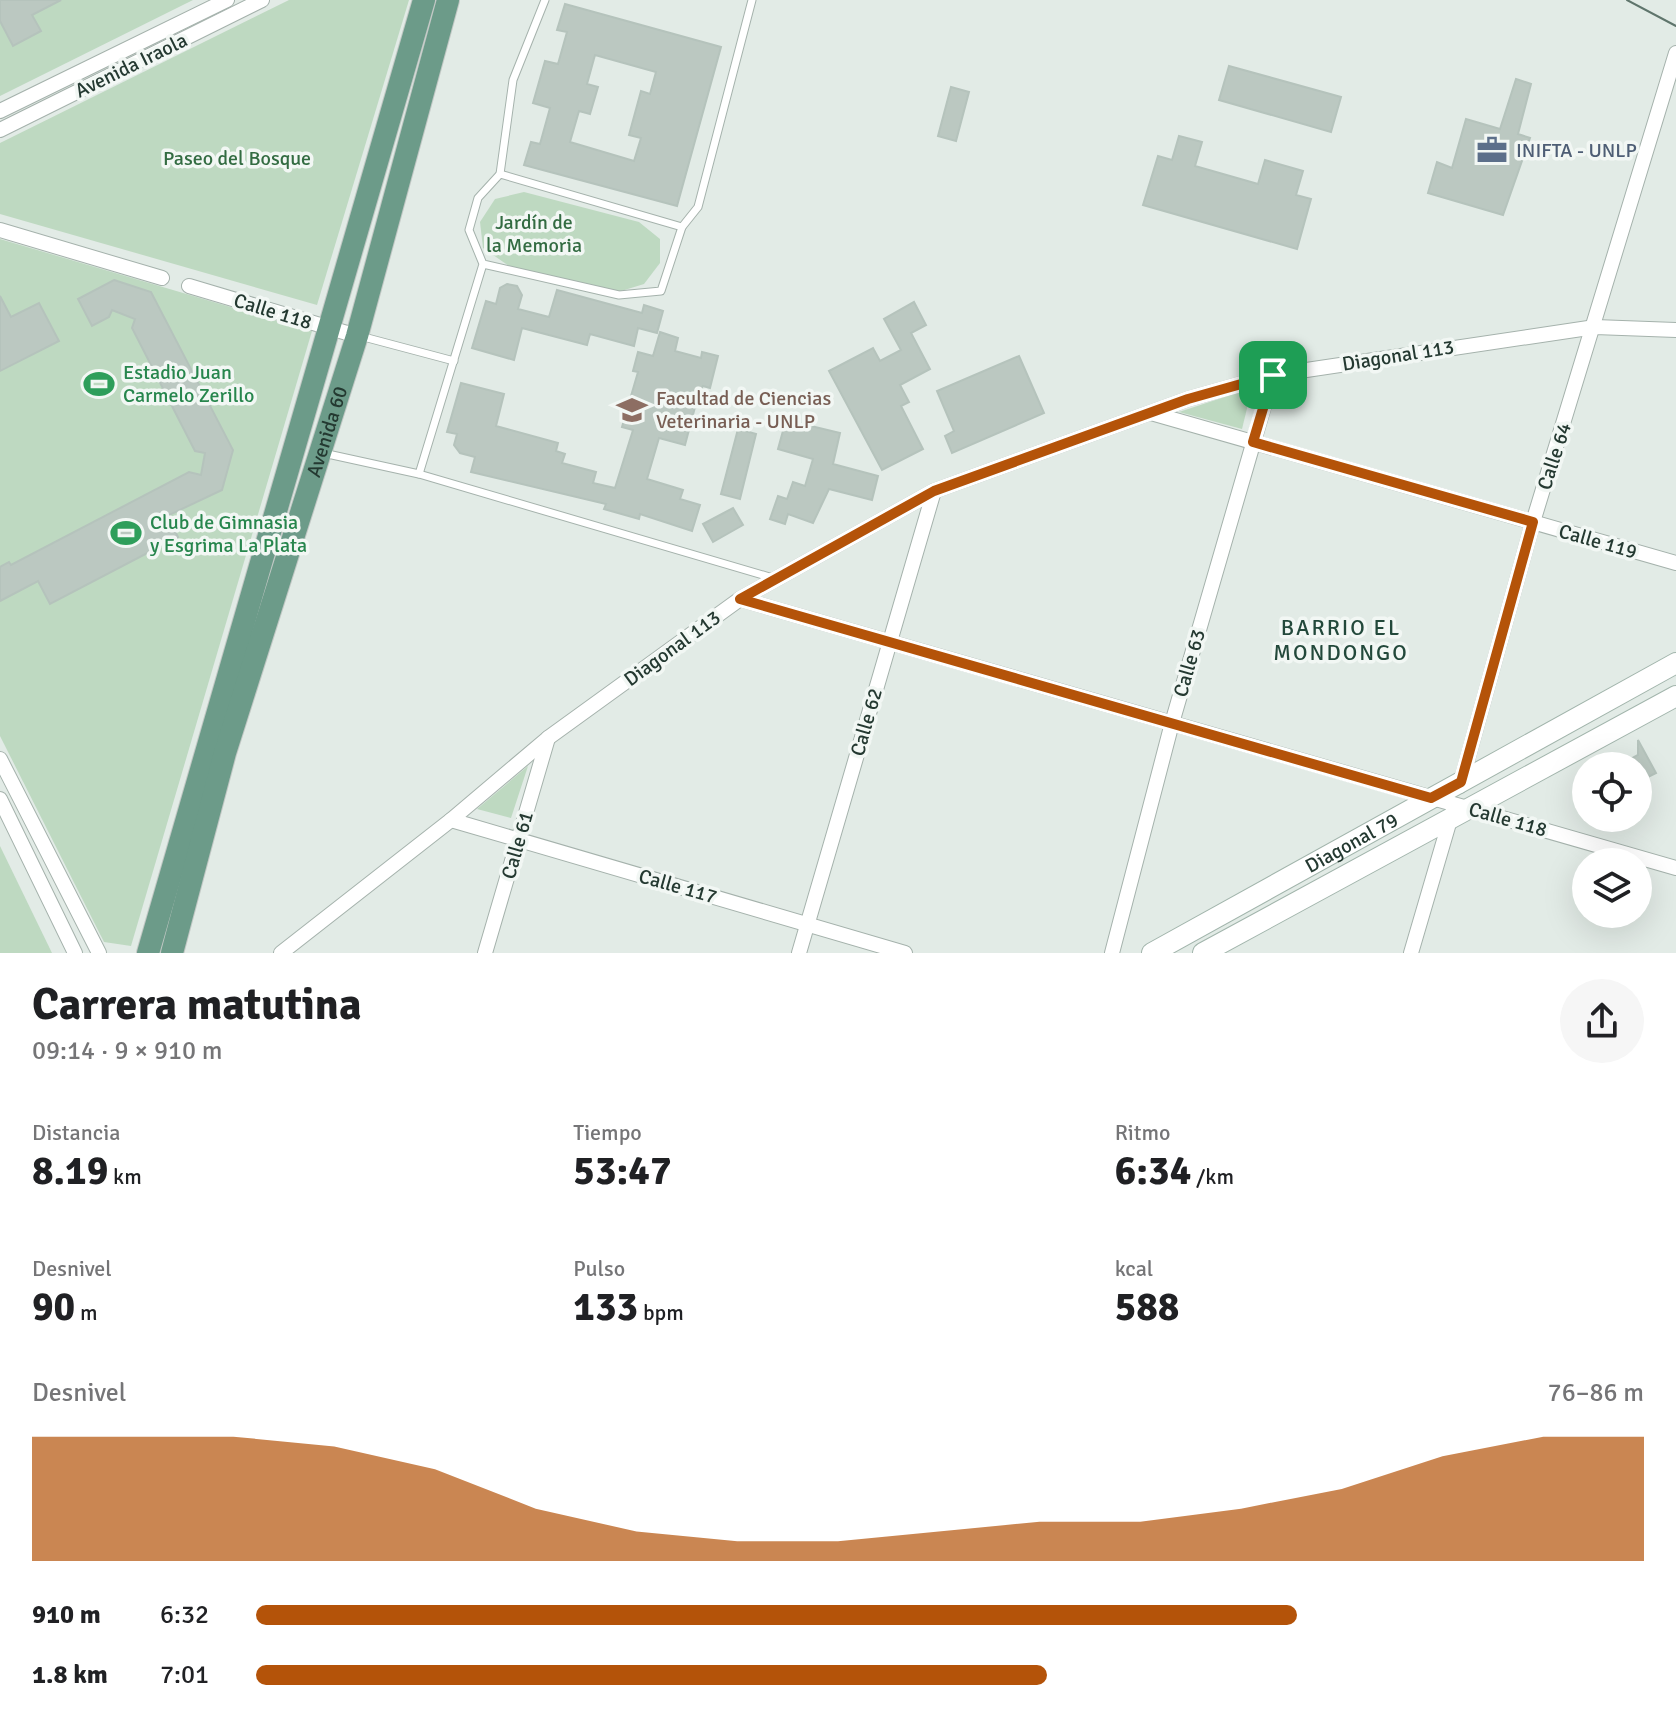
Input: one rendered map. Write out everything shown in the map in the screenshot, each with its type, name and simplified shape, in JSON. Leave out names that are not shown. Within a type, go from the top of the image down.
[{"type":"main road","name":"Avenida 60","points":[[148,953],[424,0]]},
{"type":"main road","name":"Avenida 60","points":[[172,953],[225,753],[357,336],[448,0]]},
{"type":"main road","name":"Diagonal 79","points":[[1152,953],[1676,663]]},
{"type":"main road","name":"Diagonal 79","points":[[1203,953],[1458,810],[1676,696]]},
{"type":"street","points":[[0,111],[227,0]]},
{"type":"street","name":"Avenida Iraola","points":[[0,130],[262,0]]},
{"type":"street","name":"Calle 64","points":[[1411,953],[1458,810],[1461,782],[1533,522],[1595,327],[1676,53]]},
{"type":"street","points":[[0,230],[162,278]]},
{"type":"street","name":"Calle 118","points":[[189,286],[357,336]]},
{"type":"street","name":"Diagonal 113","points":[[281,953],[451,820],[548,738],[740,599],[934,491],[1236,383],[1595,327],[1676,330]]},
{"type":"street","name":"Calle 63","points":[[1112,953],[1172,723],[1273,375]]},
{"type":"street","name":"Calle 119","points":[[1151,413],[1676,563]]},
{"type":"street","name":"Calle 62","points":[[799,953],[934,491]]},
{"type":"street","name":"Calle 118","points":[[740,599],[1431,798],[1458,810],[1676,868]]},
{"type":"street","name":"Calle 61","points":[[485,953],[548,738]]},
{"type":"street","points":[[0,759],[99,953]]},
{"type":"street","points":[[0,799],[75,953]]},
{"type":"street","name":"Calle 117","points":[[451,820],[905,953]]},
{"type":"lane","points":[[419,474],[483,264],[469,230],[478,198],[500,174],[513,80],[545,0]]},
{"type":"lane","points":[[483,264],[619,295],[661,291],[682,227],[698,207],[752,0]]},
{"type":"lane","points":[[500,174],[682,227]]},
{"type":"lane","points":[[357,336],[454,361]]},
{"type":"lane","points":[[321,453],[419,474],[776,579]]},
{"type":"green space","points":[[0,0],[193,0],[0,96]]},
{"type":"green space","name":"Paseo del Bosque","points":[[289,0],[409,0],[317,305],[0,214],[0,143]]},
{"type":"green space","name":"Jardín de la Memoria","points":[[524,192],[639,222],[660,239],[660,263],[644,284],[618,292],[509,266],[483,248],[480,222],[495,199]]},
{"type":"green space","name":"Club de Gimnasia y Esgrima La Plata","points":[[0,239],[312,331],[131,946],[104,942],[0,736]]},
{"type":"green space","points":[[1252,388],[1242,429],[1179,412]]},
{"type":"green space","points":[[528,766],[511,818],[477,809]]},
{"type":"green space","points":[[0,846],[52,953],[0,953]]},
{"type":"building","points":[[0,0],[61,0],[32,15],[41,31],[13,46],[0,21]]},
{"type":"building","points":[[565,4],[721,47],[677,206],[524,165],[531,142],[540,144],[550,108],[533,103],[545,61],[558,64],[567,32],[557,30]],"holes":[[[595,55],[656,72],[650,94],[641,91],[629,135],[641,138],[634,161],[570,142],[579,111],[590,114],[598,87],[587,84]]]},
{"type":"building","points":[[1229,66],[1341,97],[1331,132],[1219,100]]},
{"type":"building","name":"INIFTA - UNLP","points":[[1516,79],[1531,84],[1518,134],[1530,138],[1503,215],[1428,193],[1437,162],[1452,168],[1466,119],[1500,129]]},
{"type":"building","points":[[951,87],[969,92],[956,141],[938,136]]},
{"type":"building","points":[[1179,136],[1202,142],[1195,166],[1258,184],[1265,160],[1303,171],[1296,195],[1311,199],[1297,249],[1143,205],[1158,156],[1172,160]]},
{"type":"building","points":[[114,280],[151,292],[233,450],[222,490],[167,516],[178,537],[50,604],[38,581],[0,601],[0,567],[9,562],[11,565],[189,472],[201,475],[205,453],[195,451],[132,328],[135,319],[112,310],[109,317],[92,326],[78,299]]},
{"type":"building","points":[[507,284],[517,286],[522,295],[518,309],[549,317],[557,290],[642,313],[644,305],[663,311],[657,333],[638,328],[634,346],[590,334],[587,345],[522,328],[514,360],[472,348],[486,301],[496,304],[500,288]]},
{"type":"building","points":[[0,296],[11,317],[39,303],[59,341],[0,371]]},
{"type":"building","points":[[914,302],[926,325],[911,333],[930,369],[900,385],[909,402],[901,406],[923,449],[882,470],[829,371],[873,348],[880,361],[901,350],[884,319]]},
{"type":"building","points":[[660,332],[678,338],[675,351],[701,358],[702,352],[718,356],[710,388],[703,386],[699,392],[685,445],[659,438],[647,479],[683,490],[680,499],[700,505],[692,531],[640,514],[639,519],[604,509],[606,504],[471,472],[475,457],[460,453],[454,445],[457,434],[447,432],[461,383],[504,394],[496,426],[558,443],[556,451],[565,454],[562,463],[596,472],[593,483],[615,488],[633,430],[622,427],[638,372],[633,371],[638,352],[653,356]]},
{"type":"building","points":[[1019,356],[1044,413],[952,453],[945,436],[954,431],[937,391]]},
{"type":"building","points":[[786,420],[840,433],[833,464],[878,476],[872,500],[829,489],[813,523],[788,514],[785,524],[770,519],[778,496],[787,499],[793,482],[805,486],[813,459],[778,449]]},
{"type":"building","points":[[738,429],[756,434],[740,499],[721,494]]},
{"type":"building","points":[[733,508],[743,525],[713,542],[703,524]]},
{"type":"tram line","points":[[1627,0],[1676,26]]},
{"type":"place","name":"INIFTA - UNLP","points":[[1492,150]]},
{"type":"place","name":"Estadio Juan Carmelo Zerillo","points":[[99,384]]},
{"type":"place","name":"Facultad de Ciencias Veterinaria - UNLP","points":[[632,410]]},
{"type":"place","name":"Club de Gimnasia y Esgrima La Plata","points":[[126,533]]},
{"type":"district","name":"BARRIO EL MONDONGO","points":[[1341,640]]},
{"type":"route","points":[[1273,375],[1253,442],[1533,522],[1461,782],[1431,798],[740,599],[934,491],[1188,399],[1273,375]]}]
